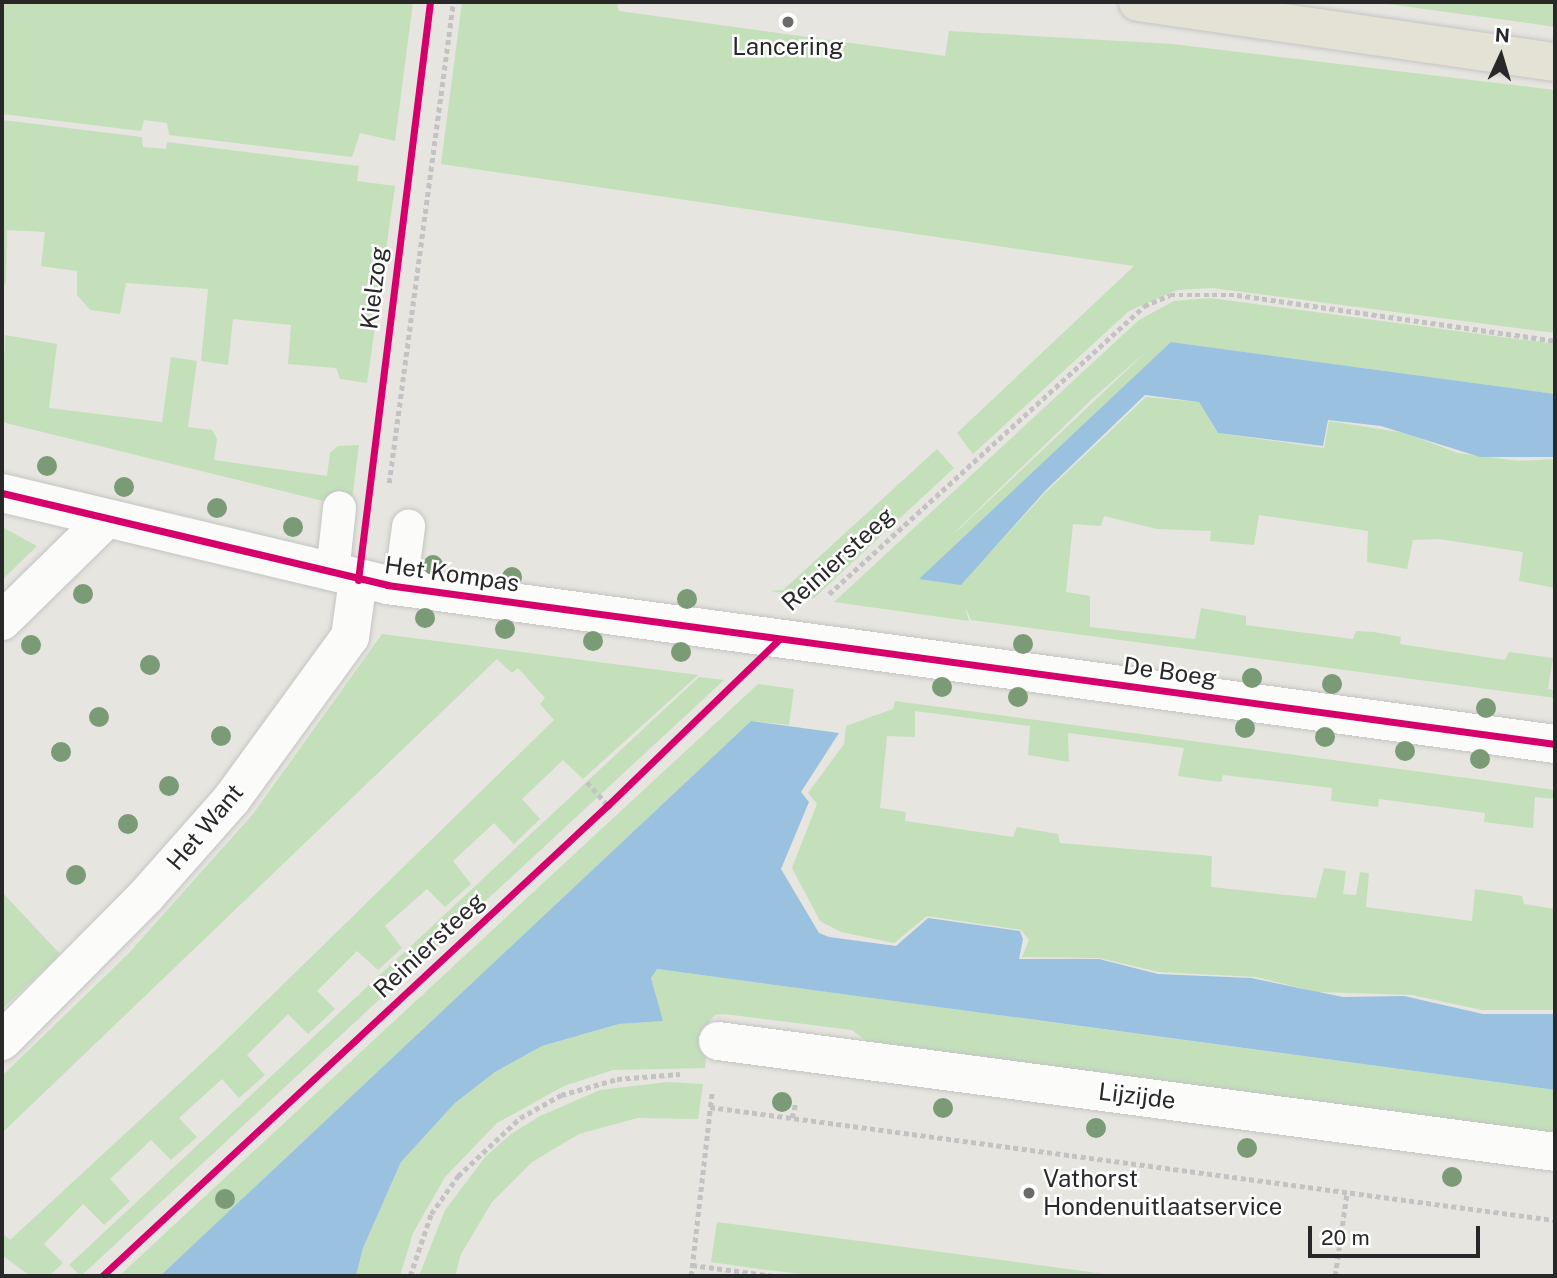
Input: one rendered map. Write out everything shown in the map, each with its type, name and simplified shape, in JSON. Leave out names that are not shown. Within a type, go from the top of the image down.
[{"type":"main road","points":[[1138,2],[1555,62]]},
{"type":"street","name":"Het Kompas","points":[[8,489],[107,518],[177,526],[345,577],[400,587],[779,639]]},
{"type":"street","points":[[2,621],[107,518]]},
{"type":"street","name":"Het Want","points":[[2,1041],[146,896],[231,800],[350,637],[345,577]]},
{"type":"street","name":"De Boeg","points":[[779,639],[1555,744]]},
{"type":"street","name":"Lijzijde","points":[[716,1058],[1555,1152]]},
{"type":"lane","points":[[339,508],[345,577]]},
{"type":"lane","points":[[400,587],[408,526]]},
{"type":"path","points":[[389,486],[453,2]]},
{"type":"path","points":[[587,782],[608,805]]},
{"type":"path","points":[[598,814],[618,796]]},
{"type":"path","points":[[410,1276],[431,1214],[458,1176],[520,1118],[561,1096],[617,1079],[664,1074],[716,1058],[691,1276]]},
{"type":"path","points":[[710,1107],[1555,1220]]},
{"type":"path","points":[[1335,1276],[1347,1192]]},
{"type":"path","points":[[692,1265],[773,1276]]},
{"type":"green space","points":[[2,2],[413,2],[395,141],[360,133],[352,157],[169,135],[167,123],[144,120],[141,131],[2,114]]},
{"type":"green space","points":[[462,2],[617,2],[619,11],[945,56],[949,31],[1173,44],[1555,90],[1555,333],[1212,288],[1177,290],[1129,311],[973,454],[957,433],[1134,266],[441,164]]},
{"type":"green space","points":[[1373,2],[1555,2],[1555,27],[1542,25]]},
{"type":"green space","points":[[2,120],[142,137],[143,147],[166,149],[167,142],[359,166],[357,181],[395,186],[367,383],[340,379],[336,368],[288,364],[291,325],[233,319],[228,365],[201,361],[208,289],[126,283],[120,314],[90,310],[77,295],[77,271],[41,266],[45,232],[7,230],[6,281],[2,290]]},
{"type":"green space","points":[[1210,298],[1555,344],[1555,394],[1171,342],[961,584],[1046,492],[1146,397],[1199,402],[1218,433],[1324,448],[1329,421],[1405,433],[1458,453],[1519,461],[1555,459],[1555,588],[1519,581],[1523,552],[1439,539],[1413,540],[1407,569],[1367,562],[1368,531],[1259,515],[1254,545],[1210,541],[1211,531],[1157,529],[1104,516],[1101,526],[1073,524],[1066,592],[1090,596],[1090,627],[1195,639],[1201,608],[1246,616],[1246,625],[1353,639],[1356,631],[1374,632],[1401,637],[1400,644],[1505,660],[1509,652],[1553,658],[1548,689],[1555,690],[1555,698],[971,620],[965,607],[969,621],[834,602],[1139,320],[1174,301]],"holes":[[[1147,351],[956,532],[1092,399]]]},
{"type":"green space","points":[[5,335],[57,344],[49,408],[162,422],[171,357],[197,361],[188,427],[212,430],[217,439],[214,460],[327,476],[330,453],[338,446],[359,445],[351,508],[2,422]]},
{"type":"green space","points":[[937,449],[954,468],[814,598],[771,591],[783,590]]},
{"type":"green space","points":[[2,527],[37,546],[2,580]]},
{"type":"green space","points":[[382,634],[698,675],[583,779],[563,760],[522,799],[540,819],[514,844],[494,823],[453,861],[471,884],[445,907],[427,889],[385,926],[402,948],[378,970],[357,951],[317,991],[335,1009],[308,1034],[288,1014],[247,1055],[265,1075],[239,1098],[222,1079],[179,1118],[197,1137],[171,1160],[151,1140],[110,1179],[130,1201],[104,1225],[83,1204],[44,1244],[63,1263],[49,1276],[30,1276],[2,1255],[2,1233],[10,1240],[219,1047],[554,720],[540,704],[545,698],[518,668],[512,673],[497,659],[2,1133],[2,1076],[128,954],[253,814]]},
{"type":"green space","points":[[699,677],[724,680],[81,1276],[69,1265]]},
{"type":"green space","points":[[758,684],[794,689],[789,725],[751,721],[160,1276],[119,1276]]},
{"type":"green space","points":[[895,701],[1555,790],[1555,799],[1535,797],[1533,828],[1484,822],[1485,813],[1379,799],[1378,807],[1331,801],[1332,788],[1223,775],[1221,782],[1178,776],[1184,748],[1068,733],[1069,762],[1028,755],[1030,726],[915,711],[915,737],[887,736],[880,808],[906,812],[905,821],[1013,837],[1017,827],[1058,834],[1060,843],[1212,856],[1211,887],[1316,898],[1324,868],[1346,871],[1343,894],[1356,895],[1360,872],[1369,873],[1366,907],[1472,921],[1475,889],[1522,896],[1524,904],[1555,909],[1555,1010],[1482,1010],[1412,995],[1318,992],[1256,977],[1159,972],[1099,958],[1022,957],[1029,940],[1021,930],[927,916],[894,943],[841,932],[820,921],[792,868],[817,804],[808,793],[844,744],[846,726],[893,709]]},
{"type":"green space","points":[[2,892],[60,954],[2,1009]]},
{"type":"green space","points":[[656,969],[1555,1090],[1555,1134],[866,1041],[852,1030],[715,1015],[709,1022],[705,1068],[613,1070],[564,1086],[497,1123],[445,1177],[413,1233],[400,1276],[356,1276],[363,1248],[401,1162],[455,1103],[495,1072],[542,1046],[619,1024],[662,1021],[651,978]]},
{"type":"green space","points":[[667,1082],[703,1084],[698,1119],[637,1118],[579,1134],[532,1162],[492,1202],[461,1254],[455,1276],[419,1276],[445,1210],[486,1156],[511,1134],[540,1116],[600,1090]]},
{"type":"green space","points":[[717,1222],[1120,1276],[816,1276],[760,1269],[711,1262]]},
{"type":"water","points":[[1171,342],[1555,394],[1555,457],[1480,457],[1381,426],[1328,420],[1323,446],[1218,433],[1199,402],[1145,395],[1046,490],[961,585],[919,579]]},
{"type":"water","points":[[751,721],[839,733],[801,792],[809,802],[781,869],[819,933],[829,937],[896,946],[928,918],[1020,931],[1023,939],[1019,959],[1099,959],[1158,974],[1251,978],[1343,997],[1404,996],[1483,1014],[1555,1014],[1555,1090],[657,969],[651,978],[663,1021],[619,1024],[542,1046],[495,1072],[455,1103],[401,1162],[363,1248],[356,1276],[160,1276]]},
{"type":"cycle path","name":"Kielzog","points":[[358,580],[430,2]]},
{"type":"cycle path","points":[[2,493],[387,585],[1555,744]]},
{"type":"cycle path","name":"Reiniersteeg","points":[[102,1276],[608,805],[779,639]]},
{"type":"place","name":"Lancering","points":[[788,22]]},
{"type":"place","name":"Vathorst Hondenuitlaatservice","points":[[1029,1193]]}]
